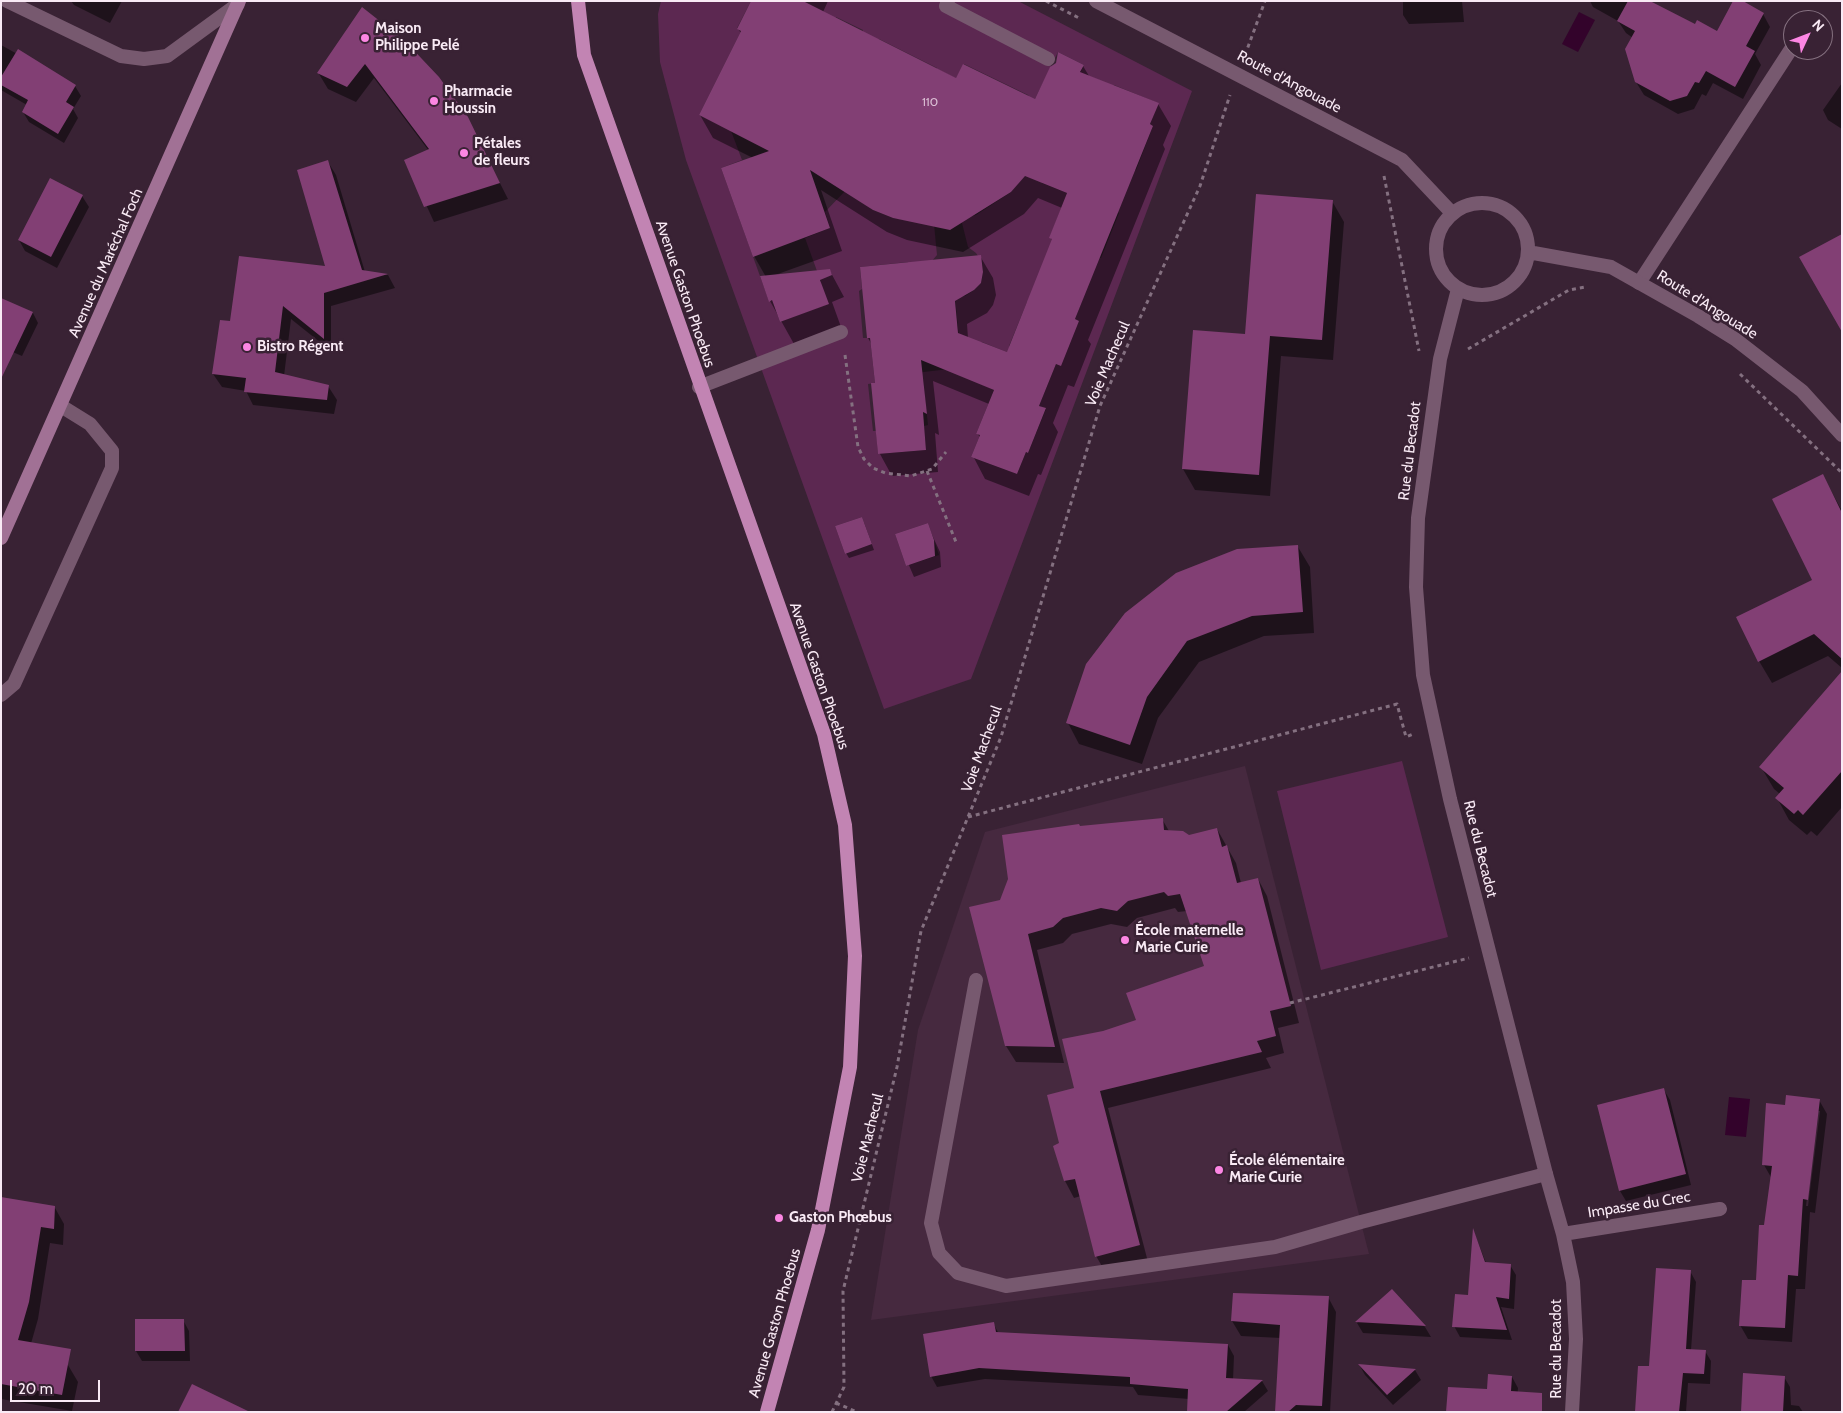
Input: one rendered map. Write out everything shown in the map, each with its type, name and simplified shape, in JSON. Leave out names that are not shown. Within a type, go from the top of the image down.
[{"type":"main road","name":"Avenue Gaston Phoebus","points":[[578,1],[584,55],[699,386],[824,734],[845,825],[855,956],[850,1067],[818,1230],[767,1412]]},
{"type":"main road","name":"Avenue du Maréchal Foch","points":[[1,538],[239,3]]},
{"type":"street","points":[[7,1],[121,56],[144,59],[167,56],[239,3]]},
{"type":"street","name":"Route d'Angouade","points":[[1096,1],[1402,160],[1452,212]]},
{"type":"street","points":[[944,3],[1048,58]]},
{"type":"street","points":[[1639,283],[1784,60]]},
{"type":"street","points":[[1481,202],[1496,204],[1510,211],[1521,222],[1527,237],[1528,252],[1524,268],[1516,281],[1503,290],[1488,295],[1473,295],[1458,289],[1446,279],[1438,267],[1435,252],[1436,237],[1442,223],[1452,212],[1465,204],[1481,202]]},
{"type":"street","name":"Route d'Angouade","points":[[1528,252],[1610,267],[1639,283],[1735,339],[1802,391],[1842,435]]},
{"type":"street","name":"Rue du Becadot","points":[[1458,289],[1440,359],[1418,518],[1416,587],[1423,675],[1433,728],[1546,1174],[1563,1234],[1573,1282],[1576,1339],[1572,1412]]},
{"type":"street","points":[[699,386],[842,332]]},
{"type":"street","points":[[1,695],[14,684],[112,468],[112,451],[90,424],[60,406]]},
{"type":"street","points":[[976,980],[931,1223],[939,1253],[958,1273],[1006,1286],[1178,1259],[1276,1247],[1546,1174]]},
{"type":"street","name":"Impasse du Crec","points":[[1563,1234],[1720,1209]]},
{"type":"path","points":[[1046,1],[1090,24]]},
{"type":"path","points":[[1243,62],[1265,1]]},
{"type":"path","points":[[1221,90],[1239,99]]},
{"type":"path","name":"Voie Machecul","points":[[832,1412],[844,1387],[843,1291],[897,1067],[921,932],[1001,737],[1100,406],[1200,186],[1232,90]]},
{"type":"path","points":[[1384,172],[1418,350],[1424,356]]},
{"type":"path","points":[[1464,355],[1468,348],[1569,290],[1592,285]]},
{"type":"path","points":[[842,332],[858,447],[864,459],[879,471],[899,476],[911,476],[927,471],[939,462],[946,452]]},
{"type":"path","points":[[1735,369],[1842,473]]},
{"type":"path","points":[[927,471],[956,542]]},
{"type":"path","points":[[968,817],[1397,704],[1406,737],[1433,728]]},
{"type":"path","points":[[1290,1003],[1489,952]]},
{"type":"path","points":[[836,1403],[857,1412]]},
{"type":"shaded area","points":[[661,1],[751,1],[737,28],[741,31],[699,115],[721,126],[727,120],[742,160],[721,168],[769,301],[772,300],[780,322],[825,305],[818,284],[821,282],[805,238],[830,228],[825,212],[846,190],[873,210],[893,218],[934,224],[937,255],[911,285],[908,262],[860,267],[862,289],[859,291],[863,338],[870,338],[875,383],[868,384],[873,431],[876,431],[878,454],[926,450],[924,426],[928,425],[923,378],[915,373],[949,369],[994,390],[976,434],[980,435],[971,457],[1017,474],[1046,409],[1039,406],[1056,364],[1079,321],[1075,319],[1083,298],[1027,302],[1009,346],[1014,355],[982,342],[960,350],[955,297],[965,296],[974,290],[981,283],[983,272],[982,262],[976,253],[968,247],[961,219],[976,215],[1011,192],[1037,159],[1049,165],[1042,183],[1067,193],[1050,237],[1101,258],[1119,213],[1113,211],[1129,168],[1136,170],[1153,126],[1150,124],[1158,103],[1114,85],[1105,106],[1043,148],[1084,65],[1058,52],[1033,103],[1028,95],[964,64],[953,84],[934,75],[937,68],[879,39],[858,41],[863,30],[836,17],[827,36],[802,8],[805,1],[1018,1],[1192,91],[971,679],[884,709],[686,160],[660,62],[658,14]],"holes":[[[862,517],[872,544],[845,554],[835,526]],[[928,523],[939,555],[906,566],[895,534]]]},
{"type":"shaded area","points":[[1579,12],[1595,20],[1578,52],[1562,44]]},
{"type":"shaded area","points":[[1402,761],[1448,937],[1321,970],[1277,791]]},
{"type":"shaded area","points":[[1245,766],[1369,1254],[871,1320],[918,1030],[985,832]]},
{"type":"shaded area","points":[[1729,1097],[1750,1099],[1746,1137],[1725,1135]]},
{"type":"building","points":[[751,1],[803,1],[956,78],[963,64],[1035,99],[1050,67],[1056,63],[1058,52],[1084,65],[1080,72],[1159,103],[1150,124],[1153,126],[1075,319],[1079,321],[1061,366],[1056,364],[1039,406],[1046,408],[1028,453],[1026,452],[1017,474],[971,457],[980,435],[976,434],[994,390],[921,360],[927,414],[923,412],[926,450],[878,454],[871,383],[875,383],[870,338],[867,338],[860,267],[981,255],[983,272],[981,283],[974,290],[955,301],[958,333],[1007,352],[1052,239],[1049,238],[1067,193],[1025,176],[1011,192],[950,230],[893,218],[873,210],[810,170],[830,228],[753,257],[721,168],[769,151],[699,115],[741,31],[737,29]]},
{"type":"building","points":[[1628,1],[1650,1],[1695,24],[1697,20],[1717,31],[1733,1],[1743,1],[1764,13],[1746,46],[1755,51],[1735,87],[1706,71],[1699,83],[1695,82],[1687,96],[1670,101],[1635,82],[1625,49],[1635,31],[1617,21]]},
{"type":"building","points":[[362,7],[405,41],[439,77],[468,117],[500,183],[424,207],[404,160],[429,149],[365,64],[347,87],[317,73]]},
{"type":"building","points":[[18,49],[76,85],[66,102],[74,107],[58,134],[22,112],[28,100],[1,85],[1,77]]},
{"type":"building","points":[[328,160],[362,270],[388,274],[324,293],[324,339],[283,306],[275,372],[329,385],[327,400],[244,392],[246,378],[212,374],[220,320],[230,321],[239,256],[325,266],[297,170]]},
{"type":"building","points":[[50,178],[83,195],[51,257],[18,240]]},
{"type":"building","points":[[1256,194],[1333,200],[1322,340],[1270,336],[1259,475],[1182,469],[1193,330],[1245,334]]},
{"type":"building","points":[[1842,234],[1842,332],[1799,257]]},
{"type":"building","points":[[830,269],[832,275],[820,280],[829,304],[780,322],[772,300],[769,302],[760,276]]},
{"type":"building","points":[[1,298],[33,312],[1,379]]},
{"type":"building","points":[[1823,474],[1842,513],[1842,659],[1814,634],[1758,662],[1736,617],[1812,580],[1772,499]]},
{"type":"building","points":[[862,517],[872,544],[845,554],[835,526]]},
{"type":"building","points":[[928,523],[934,540],[935,556],[906,566],[895,534]]},
{"type":"building","points":[[1298,545],[1303,612],[1252,616],[1187,641],[1147,697],[1130,745],[1066,723],[1086,664],[1125,613],[1176,573],[1237,549]]},
{"type":"building","points":[[1842,671],[1842,771],[1803,815],[1798,810],[1794,814],[1775,798],[1784,788],[1759,767]]},
{"type":"building","points":[[1163,818],[1164,830],[1183,831],[1189,835],[1217,828],[1222,847],[1227,845],[1237,883],[1258,878],[1291,1006],[1270,1011],[1276,1036],[1257,1041],[1262,1052],[1100,1091],[1140,1245],[1095,1257],[1075,1179],[1064,1181],[1053,1146],[1059,1143],[1047,1095],[1074,1088],[1062,1039],[1103,1031],[1136,1020],[1126,993],[1204,966],[1180,894],[1168,896],[1164,892],[1128,901],[1117,911],[1101,908],[1063,918],[1053,927],[1028,934],[1055,1047],[1005,1046],[969,907],[1000,900],[1008,879],[1002,835],[1079,824],[1080,826]]},
{"type":"building","points":[[1664,1088],[1686,1174],[1619,1191],[1597,1105]]},
{"type":"building","points":[[1786,1095],[1820,1099],[1808,1200],[1803,1199],[1798,1276],[1788,1275],[1785,1328],[1739,1326],[1742,1280],[1756,1280],[1759,1225],[1764,1225],[1772,1166],[1762,1165],[1766,1103],[1785,1105]]},
{"type":"building","points":[[1,1197],[55,1206],[54,1229],[41,1227],[29,1302],[18,1340],[71,1349],[62,1395],[1,1384]]},
{"type":"building","points":[[1473,1228],[1485,1262],[1511,1264],[1509,1299],[1496,1297],[1507,1330],[1452,1327],[1455,1294],[1468,1295]]},
{"type":"building","points":[[1656,1268],[1691,1270],[1686,1349],[1706,1350],[1704,1374],[1683,1373],[1679,1412],[1635,1412],[1638,1366],[1649,1366]]},
{"type":"building","points":[[1392,1289],[1426,1326],[1355,1322]]},
{"type":"building","points":[[1233,1293],[1329,1296],[1322,1406],[1296,1405],[1288,1412],[1275,1412],[1280,1325],[1231,1321]]},
{"type":"building","points":[[135,1319],[184,1319],[185,1351],[135,1351]]},
{"type":"building","points":[[994,1322],[996,1332],[1228,1344],[1226,1378],[1263,1380],[1226,1412],[1187,1412],[1188,1389],[1130,1384],[1130,1377],[979,1368],[930,1377],[923,1334]]},
{"type":"building","points":[[1358,1364],[1416,1369],[1387,1395]]},
{"type":"building","points":[[1743,1373],[1785,1376],[1783,1412],[1741,1412]]},
{"type":"building","points":[[1488,1374],[1512,1376],[1511,1391],[1542,1393],[1542,1412],[1446,1412],[1448,1387],[1487,1389]]},
{"type":"building","points":[[192,1384],[250,1412],[178,1412]]},
{"type":"place","name":"Maison Philippe Pelé","points":[[365,38]]},
{"type":"place","name":"Pharmacie Houssin","points":[[434,101]]},
{"type":"place","name":"Pétales de fleurs","points":[[464,153]]},
{"type":"place","name":"Bistro Régent","points":[[247,347]]},
{"type":"place","name":"École maternelle Marie Curie","points":[[1125,940]]},
{"type":"place","name":"École élémentaire Marie Curie","points":[[1219,1170]]},
{"type":"place","name":"Gaston Phœbus","points":[[779,1218]]}]
